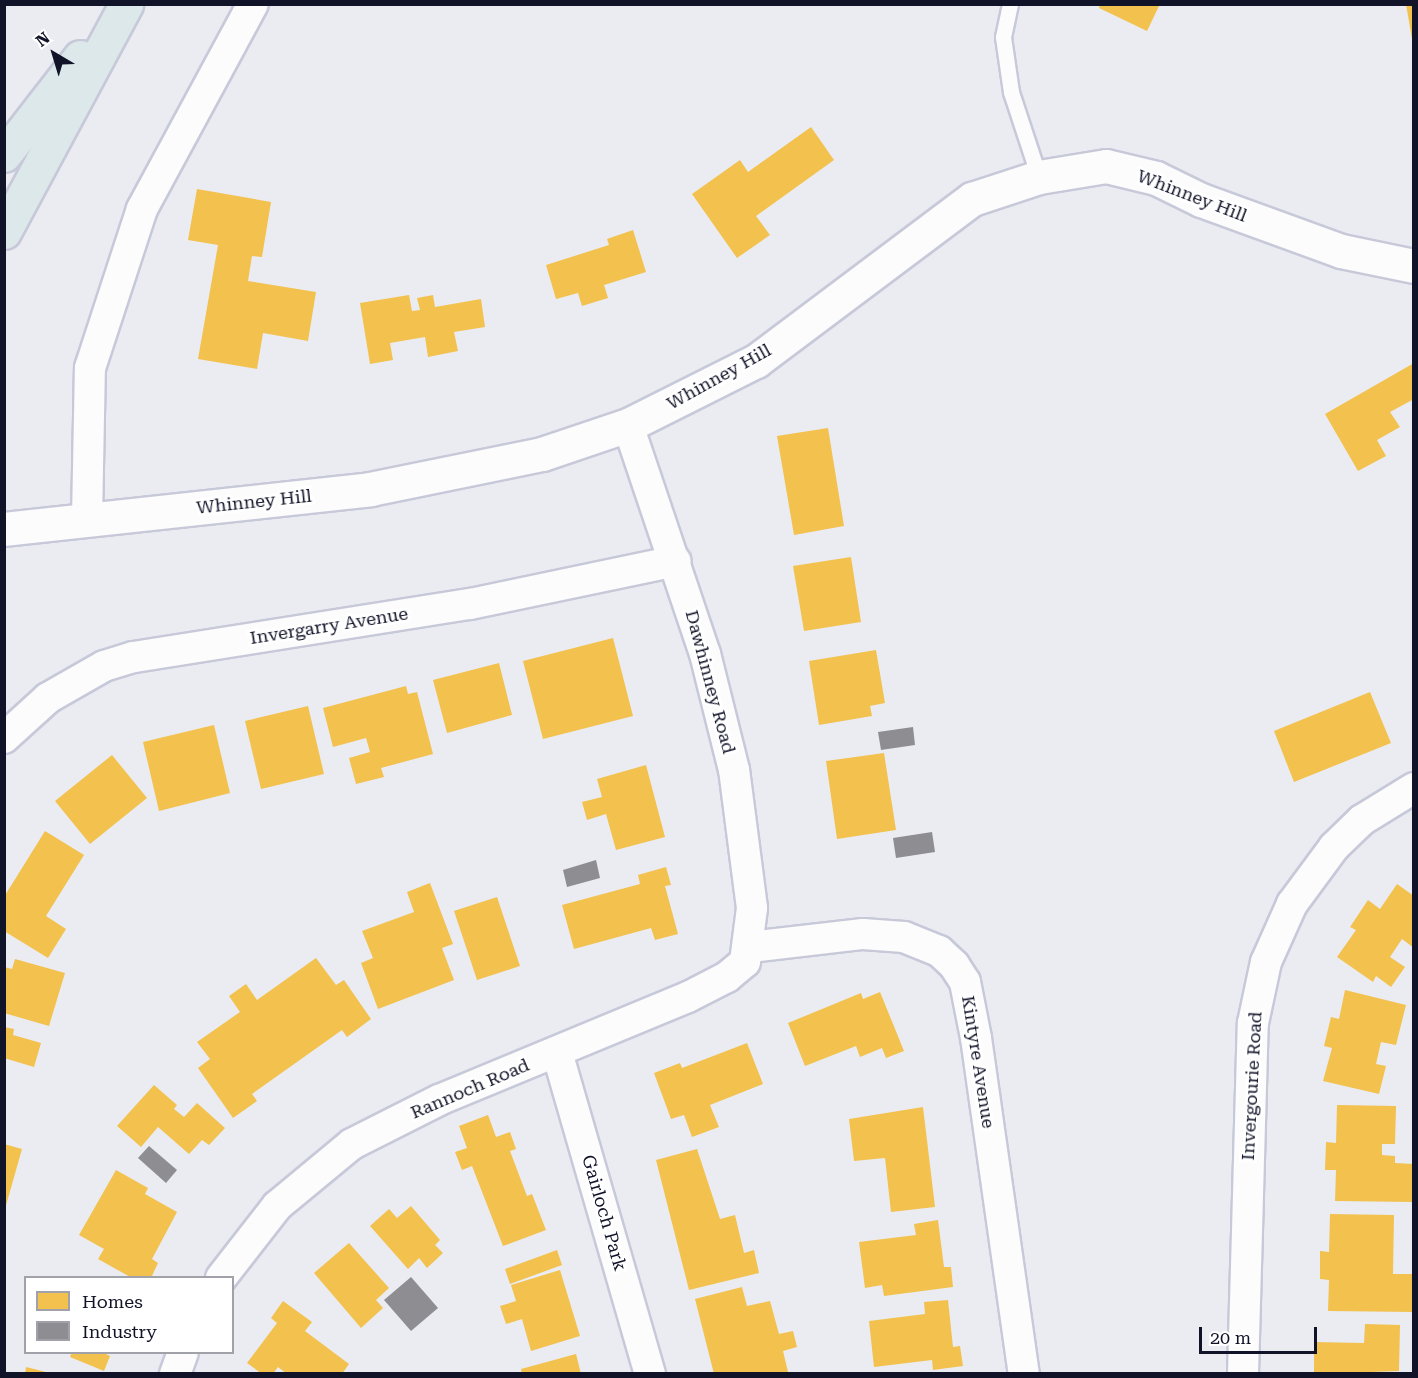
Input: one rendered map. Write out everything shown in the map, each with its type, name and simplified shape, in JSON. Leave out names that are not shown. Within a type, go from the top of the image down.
[{"type":"highway","points":[[4,155],[121,4]]},
{"type":"highway","points":[[4,232],[126,4]]},
{"type":"street","points":[[87,520],[90,368],[142,209],[253,4]]},
{"type":"street","name":"Whinney Hill","points":[[4,529],[370,489],[542,454],[628,425],[756,361],[972,199],[1039,177],[1106,166],[1136,174],[1341,251],[1413,266]]},
{"type":"street","name":"Dawhinney Road","points":[[628,425],[676,561],[705,654],[734,770],[750,887],[750,947]]},
{"type":"street","name":"Invergarry Avenue","points":[[4,738],[48,698],[104,666],[134,657],[470,604],[676,561]]},
{"type":"street","name":"Invergourie Road","points":[[1243,1374],[1253,1023],[1266,962],[1292,904],[1334,847],[1362,820],[1413,788]]},
{"type":"street","name":"Kintyre Avenue","points":[[750,947],[873,934],[922,942],[954,965],[965,982],[976,1038],[1024,1374]]},
{"type":"street","name":"Rannoch Road","points":[[223,1276],[277,1206],[352,1144],[439,1100],[557,1052],[727,977],[745,962],[750,947]]},
{"type":"street","name":"Gairloch Park","points":[[557,1052],[650,1374]]},
{"type":"street","points":[[175,1374],[183,1354]]},
{"type":"lane","points":[[1010,4],[1004,37],[1011,92],[1039,177]]},
{"type":"building: Homes","points":[[1100,4],[1160,4],[1147,31],[1099,8]]},
{"type":"building: Homes","points":[[1406,4],[1414,4],[1414,39],[1412,39]]},
{"type":"building: Homes","points":[[811,127],[834,160],[756,216],[770,235],[737,258],[692,194],[740,160],[748,172]]},
{"type":"building: Homes","points":[[197,189],[271,202],[262,257],[252,256],[248,281],[316,292],[308,341],[263,333],[257,369],[198,359],[218,245],[188,240]]},
{"type":"building: Homes","points":[[633,230],[646,272],[604,285],[608,298],[582,306],[578,293],[556,299],[546,265],[609,245],[607,239]]},
{"type":"building: Homes","points":[[409,295],[412,311],[420,310],[417,298],[433,295],[435,307],[481,299],[485,327],[454,332],[458,351],[428,357],[425,337],[390,343],[393,360],[370,364],[360,303]]},
{"type":"building: Homes","points":[[1414,363],[1414,399],[1390,412],[1400,427],[1377,440],[1386,456],[1358,471],[1325,414]]},
{"type":"building: Homes","points":[[828,428],[844,526],[794,535],[777,436]]},
{"type":"building: Homes","points":[[851,557],[861,622],[804,631],[793,566]]},
{"type":"building: Homes","points":[[613,638],[633,716],[543,739],[523,661]]},
{"type":"building: Homes","points":[[876,650],[885,703],[870,706],[872,716],[819,725],[809,661]]},
{"type":"building: Homes","points":[[499,663],[512,715],[447,733],[433,680]]},
{"type":"building: Homes","points":[[406,686],[408,694],[417,692],[433,754],[381,768],[384,777],[356,784],[349,758],[370,752],[366,738],[333,747],[323,708]]},
{"type":"building: Homes","points":[[1370,692],[1391,743],[1294,782],[1274,731]]},
{"type":"building: Homes","points":[[308,706],[324,774],[261,789],[245,721]]},
{"type":"building: Homes","points":[[214,725],[230,793],[159,811],[143,742]]},
{"type":"building: Homes","points":[[884,753],[896,830],[837,839],[826,761]]},
{"type":"building: Homes","points":[[112,755],[147,798],[90,844],[55,801]]},
{"type":"building: Homes","points":[[646,765],[665,837],[616,850],[606,814],[587,820],[582,802],[602,797],[597,779]]},
{"type":"building: Homes","points":[[45,831],[84,855],[46,916],[66,929],[48,958],[4,931],[4,897]]},
{"type":"building: Homes","points":[[666,867],[671,885],[665,886],[678,934],[655,940],[651,928],[574,949],[562,905],[640,884],[638,875]]},
{"type":"building: Homes","points":[[430,883],[453,944],[442,948],[454,980],[378,1009],[361,963],[373,958],[362,931],[414,912],[407,892]]},
{"type":"building: Homes","points":[[1397,884],[1414,896],[1414,948],[1402,939],[1390,957],[1405,967],[1391,987],[1376,976],[1373,982],[1337,957],[1356,930],[1350,927],[1368,900],[1380,909]]},
{"type":"building: Homes","points":[[497,897],[520,966],[477,980],[454,911]]},
{"type":"building: Homes","points":[[316,958],[336,985],[344,980],[371,1019],[347,1037],[342,1030],[252,1094],[257,1101],[233,1118],[198,1068],[210,1059],[197,1042],[240,1012],[229,996],[246,984],[257,1000]]},
{"type":"building: Homes","points":[[15,959],[65,973],[49,1026],[4,1013],[4,967],[12,969]]},
{"type":"building: Homes","points":[[1345,990],[1406,1005],[1396,1045],[1381,1042],[1376,1064],[1386,1066],[1379,1094],[1323,1081],[1332,1048],[1324,1046],[1331,1017],[1339,1019]]},
{"type":"building: Homes","points":[[880,992],[904,1051],[886,1058],[882,1048],[860,1057],[856,1046],[805,1066],[788,1023],[861,993],[863,999]]},
{"type":"building: Homes","points":[[4,1027],[14,1029],[13,1035],[41,1043],[34,1067],[4,1058]]},
{"type":"building: Homes","points":[[747,1043],[763,1084],[710,1105],[719,1127],[692,1137],[684,1115],[671,1119],[654,1073],[680,1063],[682,1068]]},
{"type":"building: Homes","points":[[154,1085],[177,1105],[174,1109],[184,1117],[197,1103],[225,1128],[209,1145],[202,1140],[189,1154],[158,1127],[141,1147],[117,1126]]},
{"type":"building: Homes","points":[[1337,1105],[1396,1106],[1395,1144],[1382,1144],[1382,1155],[1395,1156],[1395,1163],[1414,1164],[1414,1202],[1335,1201],[1336,1170],[1325,1170],[1326,1142],[1336,1143]]},
{"type":"building: Homes","points":[[923,1107],[935,1207],[891,1212],[885,1158],[854,1161],[849,1119]]},
{"type":"building: Homes","points":[[488,1115],[496,1137],[510,1132],[516,1149],[510,1151],[527,1196],[532,1194],[546,1230],[503,1246],[472,1166],[462,1170],[455,1152],[467,1148],[459,1126]]},
{"type":"building: Homes","points":[[4,1144],[22,1149],[5,1209],[4,1208]]},
{"type":"building: Homes","points":[[697,1149],[720,1219],[735,1215],[744,1253],[754,1250],[759,1273],[689,1290],[656,1160]]},
{"type":"building: Homes","points":[[116,1170],[148,1188],[145,1194],[177,1212],[152,1259],[158,1263],[152,1276],[128,1276],[98,1259],[104,1249],[79,1235]]},
{"type":"building: Homes","points":[[411,1206],[440,1240],[435,1245],[443,1253],[427,1268],[419,1258],[408,1269],[370,1226],[389,1209],[397,1218]]},
{"type":"building: Homes","points":[[1330,1214],[1394,1215],[1393,1274],[1414,1274],[1414,1312],[1328,1311],[1329,1280],[1320,1279],[1320,1251],[1329,1252]]},
{"type":"building: Homes","points":[[938,1220],[944,1267],[951,1267],[953,1287],[884,1296],[882,1285],[865,1288],[859,1242],[916,1235],[914,1224]]},
{"type":"building: Homes","points":[[349,1243],[389,1288],[376,1300],[383,1308],[361,1328],[314,1273]]},
{"type":"building: Homes","points":[[557,1250],[562,1265],[510,1284],[505,1269]]},
{"type":"building: Homes","points":[[560,1270],[580,1336],[531,1351],[522,1319],[506,1324],[500,1306],[516,1301],[511,1285]]},
{"type":"building: Homes","points":[[742,1287],[747,1306],[770,1301],[779,1334],[793,1331],[797,1347],[783,1351],[788,1372],[714,1374],[695,1299]]},
{"type":"building: Homes","points":[[948,1300],[953,1347],[960,1346],[963,1366],[933,1370],[932,1360],[874,1367],[869,1321],[925,1314],[924,1302]]},
{"type":"building: Homes","points":[[283,1301],[312,1322],[305,1331],[349,1364],[342,1374],[287,1374],[278,1367],[273,1374],[262,1374],[247,1363],[277,1323],[271,1318]]},
{"type":"building: Homes","points":[[1365,1324],[1400,1325],[1399,1371],[1314,1374],[1314,1342],[1364,1343]]},
{"type":"building: Homes","points":[[71,1354],[110,1356],[104,1371],[70,1357]]},
{"type":"building: Homes","points":[[576,1354],[581,1374],[522,1374],[521,1369]]},
{"type":"building: Homes","points":[[26,1367],[50,1373],[50,1374],[25,1374]]},
{"type":"building: Industry","points":[[913,727],[915,745],[881,750],[878,732]]},
{"type":"building: Industry","points":[[932,832],[935,852],[896,858],[893,838]]},
{"type":"building: Industry","points":[[596,860],[600,878],[567,887],[563,870]]},
{"type":"building: Industry","points":[[149,1146],[177,1170],[166,1183],[138,1158]]},
{"type":"building: Industry","points":[[411,1277],[438,1308],[411,1331],[384,1300]]}]
